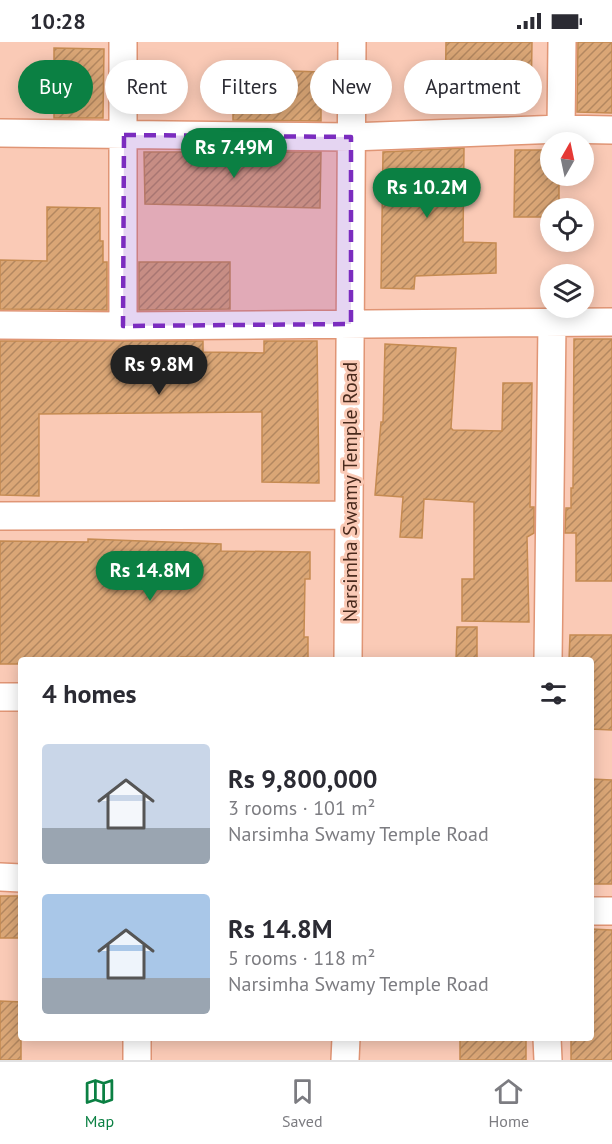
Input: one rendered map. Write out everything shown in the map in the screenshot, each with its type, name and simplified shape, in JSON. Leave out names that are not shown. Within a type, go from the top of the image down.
[{"type":"street","points":[[123,42],[123,326]]},
{"type":"street","name":"Narsimha Swamy Temple Road","points":[[348,657],[351,42]]},
{"type":"street","points":[[561,129],[562,42]]},
{"type":"street","points":[[0,133],[351,137],[561,129],[612,130]]},
{"type":"street","points":[[0,325],[612,322]]},
{"type":"street","points":[[548,657],[552,323]]},
{"type":"street","points":[[0,516],[349,515]]},
{"type":"street","points":[[0,697],[18,697]]},
{"type":"street","points":[[0,878],[18,878]]},
{"type":"street","points":[[594,911],[612,910]]},
{"type":"street","points":[[137,1041],[137,1060]]},
{"type":"street","points":[[345,1060],[346,1041]]},
{"type":"street","points":[[548,1041],[548,1060]]},
{"type":"highlighted area","points":[[124,135],[351,137],[351,324],[123,326]]},
{"type":"building","points":[[446,42],[532,42],[532,60],[446,60]]},
{"type":"building","points":[[578,42],[612,42],[612,113],[577,112]]},
{"type":"building","points":[[54,48],[104,49],[103,118],[54,118],[54,114],[93,114],[93,60],[54,60]]},
{"type":"building","points":[[298,71],[310,72],[310,114],[321,114],[321,121],[233,120],[233,114],[298,114]]},
{"type":"building","points":[[464,148],[463,242],[496,243],[496,273],[415,276],[414,289],[381,288],[383,152]]},
{"type":"building","points":[[515,150],[540,150],[540,186],[559,186],[559,198],[540,198],[540,217],[514,217]]},
{"type":"building","points":[[144,152],[321,152],[320,208],[145,204]]},
{"type":"building","points":[[47,207],[100,208],[100,241],[103,241],[103,262],[107,262],[107,310],[0,309],[0,260],[47,261]]},
{"type":"building","points":[[139,262],[230,262],[230,309],[139,310]]},
{"type":"building","points":[[574,339],[612,339],[612,581],[576,581],[576,533],[565,533],[566,508],[571,508],[571,488],[573,488]]},
{"type":"building","points":[[0,341],[203,341],[203,352],[264,353],[264,341],[317,341],[319,483],[262,482],[262,412],[39,414],[39,496],[0,495]]},
{"type":"building","points":[[385,344],[456,348],[451,428],[453,430],[502,431],[503,383],[532,383],[530,507],[534,507],[534,533],[527,537],[529,622],[462,621],[462,579],[474,579],[474,502],[424,499],[422,538],[400,537],[403,497],[375,495],[381,422],[383,422]]},
{"type":"building","points":[[88,539],[221,544],[221,551],[310,552],[310,579],[305,579],[304,637],[308,637],[308,657],[18,657],[18,664],[0,664],[0,541],[88,542]]},
{"type":"building","points":[[457,627],[477,627],[477,657],[456,657]]},
{"type":"building","points":[[570,635],[612,635],[612,730],[594,729],[594,657],[569,657]]},
{"type":"building","points":[[594,779],[612,780],[612,884],[594,884]]},
{"type":"building","points":[[0,896],[18,896],[18,938],[0,938]]},
{"type":"building","points":[[594,929],[612,930],[612,1060],[571,1060],[571,1041],[594,1041]]},
{"type":"building","points":[[0,1001],[18,1002],[18,1041],[21,1041],[21,1060],[0,1060]]},
{"type":"building","points":[[460,1041],[526,1041],[526,1060],[460,1060]]}]
